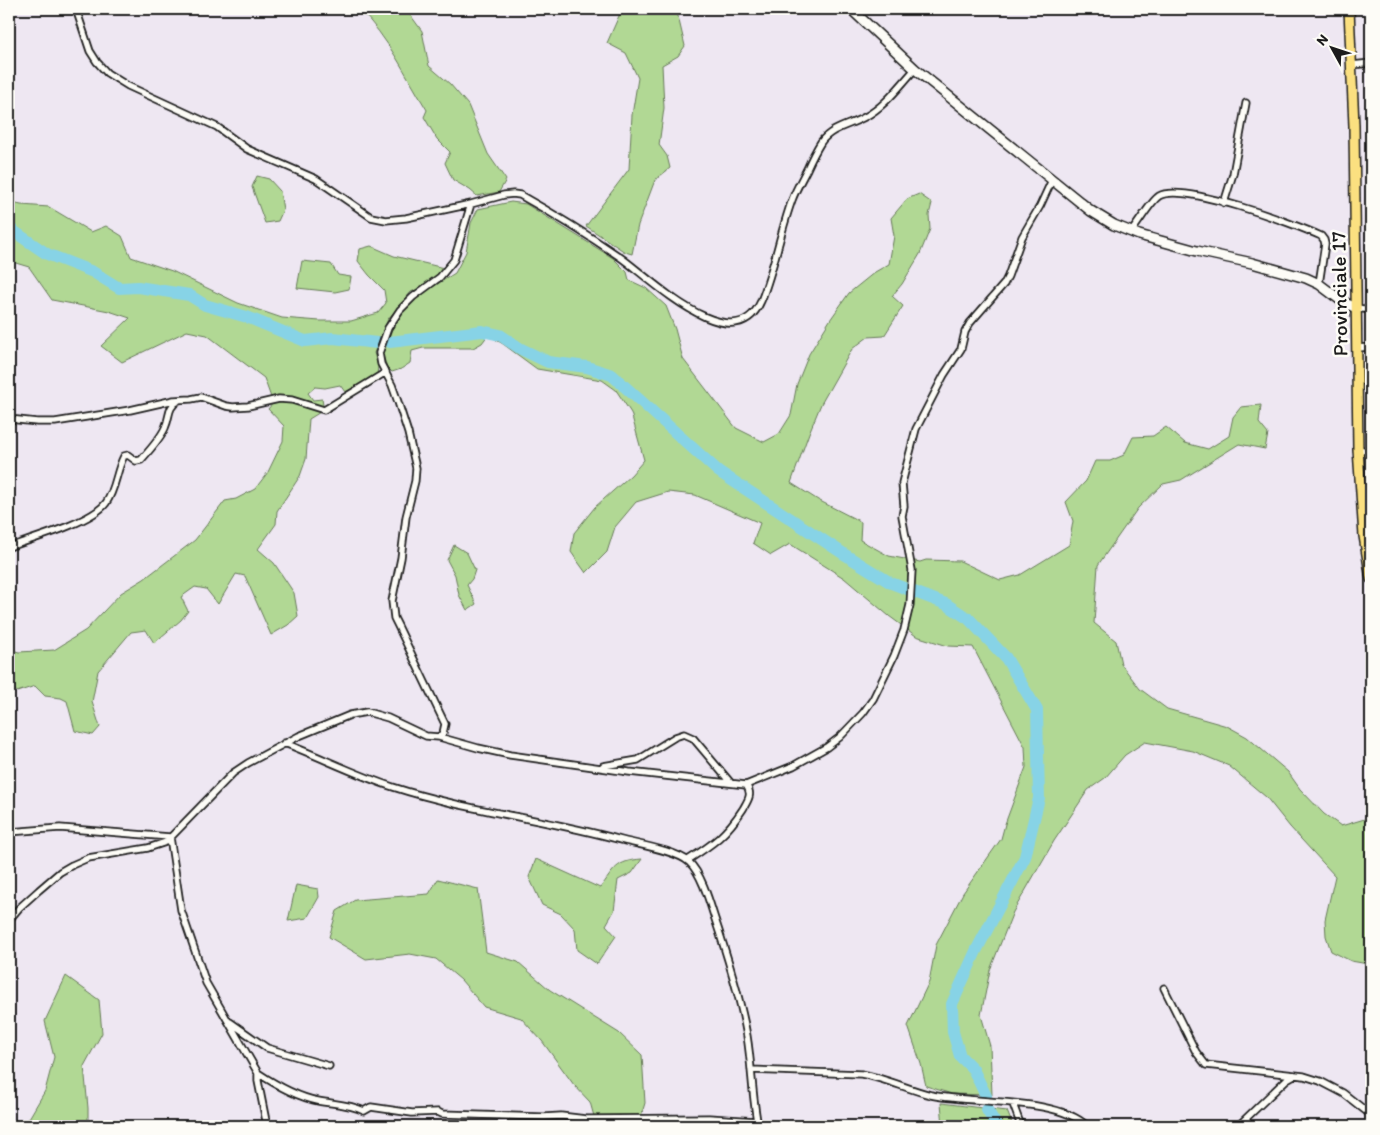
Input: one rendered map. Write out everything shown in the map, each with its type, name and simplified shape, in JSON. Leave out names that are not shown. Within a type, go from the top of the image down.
[{"type":"main road","name":"Provinciale 17","points":[[1349,9],[1352,65],[1358,449],[1364,536],[1371,579]]},
{"type":"street","points":[[76,9],[90,51],[102,69],[112,77],[201,118],[247,149],[316,179],[371,217],[378,220],[401,218],[471,204],[504,195],[520,195],[610,250],[667,293],[696,312],[712,320],[729,323],[740,322],[753,313],[760,302],[793,199],[820,144],[834,130],[863,118],[880,106],[915,69]]},
{"type":"street","points":[[851,9],[915,69],[1091,211],[1114,225],[1189,249],[1284,271],[1306,278],[1319,284],[1332,295],[1356,308],[1371,310]]},
{"type":"street","points":[[1352,65],[1371,64]]},
{"type":"street","points":[[1224,203],[1233,174],[1246,103]]},
{"type":"street","points":[[9,920],[60,872],[72,865],[98,856],[155,846],[166,842],[233,773],[284,743],[350,715],[367,712],[388,718],[426,736],[439,736],[478,748],[510,755],[661,776],[746,785],[793,766],[827,747],[840,737],[863,713],[882,683],[904,630],[910,605],[912,570],[902,516],[904,506],[902,483],[916,429],[944,374],[961,349],[970,323],[1004,284],[1022,237],[1052,180]]},
{"type":"street","points":[[1131,232],[1154,200],[1166,194],[1190,194],[1224,203],[1304,228],[1321,236],[1325,244],[1319,284]]},
{"type":"street","points":[[439,736],[443,733],[444,724],[392,610],[393,591],[401,558],[406,517],[415,482],[416,468],[408,433],[392,385],[381,364],[379,353],[388,328],[407,302],[440,277],[451,265],[457,254],[471,204]]},
{"type":"street","points":[[1357,348],[1371,347]]},
{"type":"street","points":[[9,419],[55,422],[201,397],[226,406],[239,408],[279,398],[324,410],[386,372]]},
{"type":"street","points":[[9,547],[49,534],[97,511],[105,505],[124,456],[128,455],[136,461],[141,460],[162,434],[171,407],[179,400]]},
{"type":"street","points":[[1358,449],[1371,452]]},
{"type":"street","points":[[598,767],[638,760],[675,737],[684,734],[693,738],[730,782]]},
{"type":"street","points":[[170,837],[181,910],[206,983],[258,1073],[272,1083],[318,1101],[354,1107],[364,1111],[371,1107],[402,1112],[438,1112],[442,1114],[544,1118],[561,1116],[586,1119],[709,1118],[757,1124],[752,1070],[740,1006],[709,900],[688,860],[668,852],[558,824],[483,810],[392,787],[284,743]]},
{"type":"street","points":[[688,860],[721,838],[732,826],[750,796],[750,790],[746,785]]},
{"type":"street","points":[[9,832],[60,828],[170,837]]},
{"type":"street","points":[[1164,988],[1196,1052],[1206,1065],[1294,1075],[1320,1081],[1343,1093],[1371,1115]]},
{"type":"street","points":[[226,1019],[267,1048],[329,1066]]},
{"type":"street","points":[[752,1070],[861,1074],[931,1095],[1059,1110],[1075,1117],[1087,1126]]},
{"type":"street","points":[[258,1073],[267,1126]]},
{"type":"street","points":[[1238,1126],[1287,1079],[1294,1075]]},
{"type":"street","points":[[1013,1104],[1021,1126]]},
{"type":"green space","points":[[359,9],[406,9],[422,31],[429,66],[450,84],[468,105],[488,154],[506,180],[499,192],[477,196],[453,180],[445,163],[450,152],[437,139],[424,117],[427,110],[388,44]]},
{"type":"green space","points":[[622,9],[678,9],[677,12],[685,46],[678,56],[662,65],[664,108],[659,145],[667,156],[670,168],[655,180],[638,225],[632,254],[625,252],[586,226],[629,169],[632,115],[638,78],[626,53],[607,43]]},
{"type":"green space","points":[[257,176],[269,179],[280,191],[283,210],[278,221],[265,223],[252,187]]},
{"type":"green space","points":[[919,194],[932,203],[929,215],[930,229],[920,254],[902,284],[892,296],[903,306],[884,336],[868,337],[852,349],[821,404],[791,483],[818,500],[861,522],[860,540],[889,556],[920,562],[926,560],[960,561],[1000,580],[1020,575],[1069,545],[1073,521],[1066,502],[1086,481],[1095,461],[1110,461],[1124,455],[1133,437],[1153,436],[1166,427],[1185,443],[1208,449],[1229,436],[1233,417],[1241,407],[1261,405],[1259,423],[1268,434],[1265,449],[1239,444],[1181,480],[1163,484],[1138,508],[1098,565],[1094,623],[1116,641],[1121,664],[1140,689],[1167,709],[1227,726],[1247,737],[1288,772],[1300,789],[1324,814],[1341,826],[1368,818],[1371,821],[1371,964],[1368,964],[1351,961],[1331,951],[1326,936],[1325,920],[1335,876],[1290,827],[1266,797],[1229,766],[1193,751],[1145,742],[1125,755],[1105,778],[1088,790],[1054,841],[1013,912],[990,970],[981,1015],[990,1046],[992,1095],[952,1094],[926,1086],[921,1064],[908,1026],[929,982],[936,945],[963,893],[1001,839],[1026,767],[1025,747],[973,647],[948,646],[916,636],[844,578],[790,544],[771,555],[753,543],[760,523],[695,495],[668,492],[636,502],[615,527],[607,552],[586,573],[571,552],[574,533],[595,507],[631,475],[644,460],[631,413],[616,390],[602,380],[537,369],[488,335],[482,343],[473,348],[423,348],[412,351],[410,363],[392,372],[387,367],[382,353],[394,322],[405,308],[415,298],[455,273],[466,252],[471,223],[478,209],[511,202],[526,204],[613,258],[627,272],[629,280],[646,288],[666,306],[675,329],[683,359],[736,428],[764,442],[779,434],[791,415],[797,384],[809,354],[830,320],[849,293],[875,272],[889,264],[894,236],[891,218],[907,199]]},
{"type":"green space","points":[[9,202],[49,207],[91,232],[106,226],[122,236],[131,257],[172,271],[238,303],[282,318],[351,321],[378,313],[386,303],[384,290],[358,261],[360,249],[371,246],[394,256],[444,268],[425,286],[411,292],[388,319],[374,353],[378,366],[377,376],[345,392],[340,385],[325,388],[315,387],[308,393],[313,400],[322,399],[322,411],[309,419],[306,459],[300,476],[277,511],[276,524],[258,549],[274,563],[294,593],[298,616],[288,625],[271,635],[245,576],[236,574],[218,604],[206,589],[195,587],[181,597],[188,611],[181,620],[154,643],[146,630],[131,632],[98,671],[92,702],[100,727],[93,735],[75,731],[67,701],[61,698],[45,696],[35,686],[17,692],[9,684],[9,649],[19,652],[54,650],[86,630],[121,593],[144,579],[195,540],[225,501],[236,499],[255,489],[268,472],[283,441],[284,426],[268,409],[273,403],[264,378],[207,335],[187,331],[122,362],[101,346],[130,318],[109,311],[52,300],[29,267],[9,261]]},
{"type":"green space","points":[[302,261],[331,264],[338,275],[351,277],[349,289],[335,292],[297,288]]},
{"type":"green space","points":[[454,545],[467,553],[475,570],[472,579],[467,585],[476,604],[467,610],[459,595],[455,575],[447,560]]},
{"type":"green space","points":[[536,859],[600,888],[616,867],[626,862],[642,859],[632,873],[618,880],[614,911],[606,925],[616,936],[597,964],[577,950],[575,929],[561,914],[542,905],[529,877]]},
{"type":"green space","points":[[438,879],[478,889],[486,952],[518,962],[550,990],[619,1033],[642,1055],[645,1103],[638,1126],[592,1126],[595,1120],[590,1102],[574,1085],[542,1041],[521,1018],[484,1007],[461,980],[436,959],[410,954],[366,959],[329,937],[337,911],[355,900],[429,894]]},
{"type":"green space","points":[[296,885],[318,889],[319,897],[307,918],[288,921]]},
{"type":"green space","points":[[66,976],[99,1000],[102,1033],[84,1066],[88,1126],[27,1126],[28,1120],[45,1091],[54,1057],[45,1021]]},
{"type":"green space","points":[[941,1103],[1007,1111],[1013,1126],[943,1126]]},
{"type":"waterway","points":[[9,228],[47,254],[93,272],[119,288],[138,287],[189,295],[205,305],[247,317],[305,341],[333,338],[377,343]]},
{"type":"waterway","points":[[390,342],[482,331],[500,335],[521,349],[548,362],[587,367],[612,375],[718,471],[891,583],[946,604],[969,619],[1006,658],[1037,710],[1039,798],[1025,857],[976,951],[952,1004],[953,1032],[960,1056],[973,1069],[986,1096]]},
{"type":"waterway","points":[[987,1110],[997,1126]]}]
